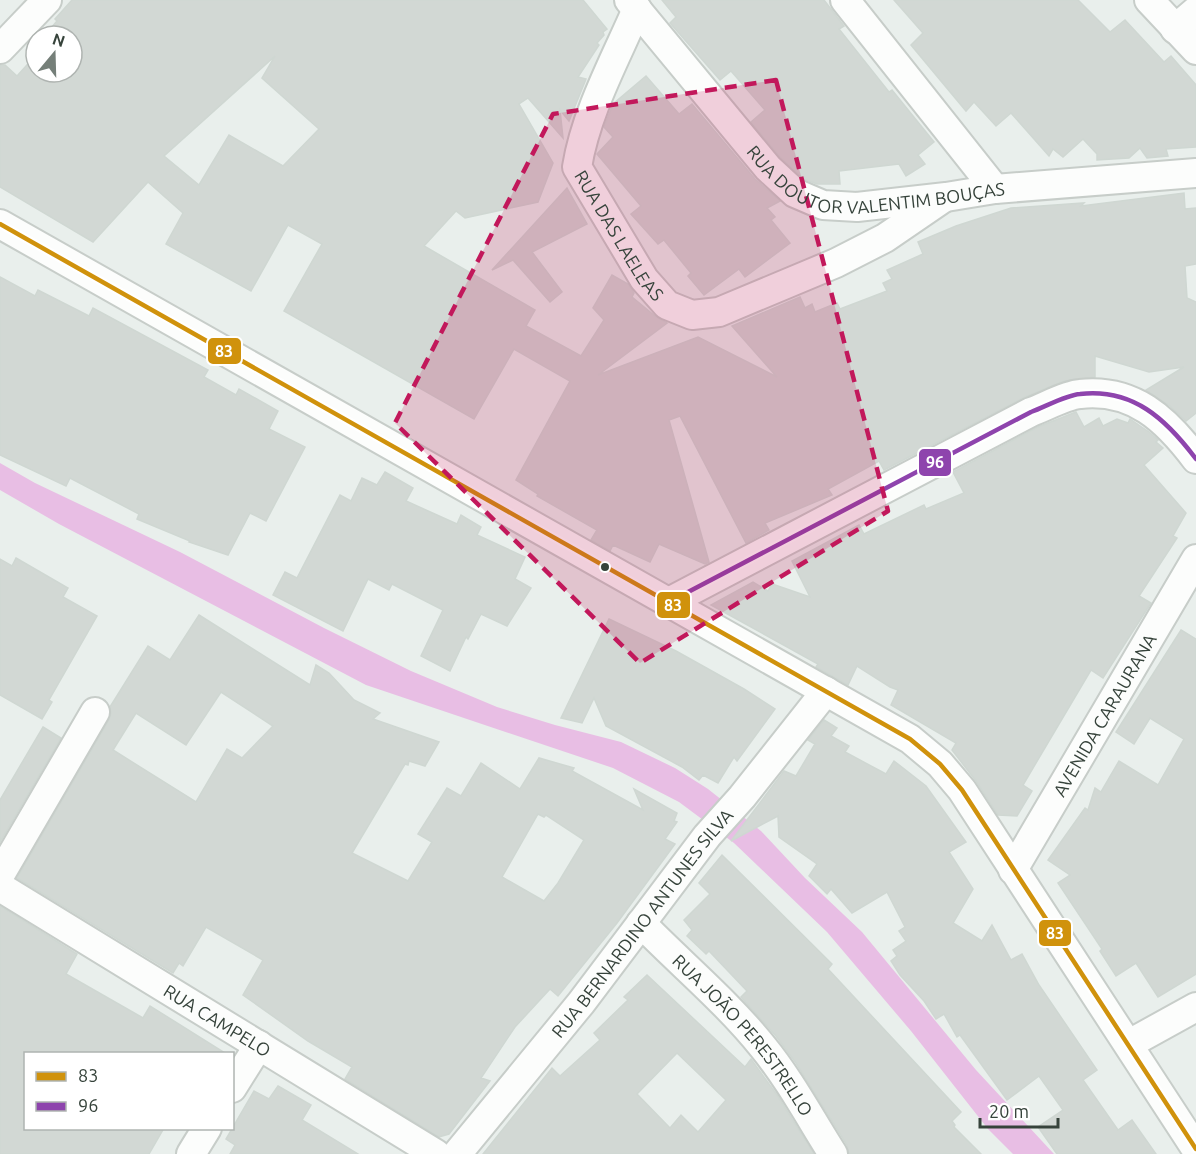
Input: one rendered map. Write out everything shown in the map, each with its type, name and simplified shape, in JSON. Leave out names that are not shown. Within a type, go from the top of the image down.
[{"type":"street","points":[[0,49],[47,0]]},
{"type":"street","points":[[845,0],[995,189]]},
{"type":"street","points":[[1149,0],[1196,50]]},
{"type":"street","name":"RUA DOUTOR VALENTIM BOUÇAS","points":[[633,4],[768,168],[795,193],[823,205],[857,207],[995,189],[1196,173]]},
{"type":"street","name":"RUA DAS LAELEAS","points":[[633,4],[590,117],[580,148],[577,167],[644,279],[667,305],[692,315],[719,312],[836,263],[885,238],[946,197]]},
{"type":"street","points":[[1174,29],[1196,11]]},
{"type":"street","points":[[0,224],[910,738],[940,764],[962,790],[1196,1149]]},
{"type":"street","points":[[669,602],[1031,412],[1078,394],[1121,396],[1149,410],[1178,435],[1196,459]]},
{"type":"street","name":"AVENIDA CARAURANA","points":[[1013,870],[1196,560]]},
{"type":"street","name":"RUA BERNARDINO ANTUNES SILVA","points":[[457,1154],[581,1003],[707,836],[826,691]]},
{"type":"street","points":[[0,876],[95,712]]},
{"type":"street","name":"RUA CAMPELO","points":[[0,887],[436,1154]]},
{"type":"street","name":"RUA JOÃO PERESTRELLO","points":[[641,923],[726,1006],[763,1046],[833,1154]]},
{"type":"street","points":[[1129,1044],[1196,1007]]},
{"type":"street","points":[[234,1085],[259,1046]]},
{"type":"street","points":[[191,1154],[206,1130]]},
{"type":"highlighted area","points":[[776,80],[888,511],[640,663],[395,423],[553,114]]},
{"type":"shaded area","points":[[0,463],[35,483],[180,552],[411,671],[497,707],[621,742],[675,768],[708,789],[761,831],[805,878],[862,932],[976,1070],[1054,1154],[1013,1154],[988,1129],[911,1031],[827,932],[734,843],[679,802],[613,768],[366,685],[59,524],[0,490]]},
{"type":"building","points":[[72,0],[583,0],[607,29],[603,32],[604,35],[597,43],[599,45],[578,77],[586,79],[569,121],[560,110],[563,138],[528,98],[519,104],[553,163],[538,202],[465,218],[456,211],[424,246],[535,310],[526,326],[581,356],[604,320],[593,308],[612,275],[628,284],[634,293],[632,297],[667,323],[598,375],[698,337],[777,377],[732,326],[800,297],[805,308],[812,304],[815,312],[837,303],[840,309],[887,291],[883,283],[892,279],[887,270],[923,254],[918,242],[956,226],[1011,208],[1084,203],[1081,206],[1184,193],[1185,209],[1196,208],[1196,264],[1185,266],[1187,298],[1196,302],[1196,413],[1186,421],[1170,406],[1146,390],[1184,367],[1149,372],[1095,356],[1095,377],[1064,381],[1025,397],[884,470],[879,461],[828,489],[832,495],[765,523],[769,530],[746,543],[680,416],[669,420],[709,562],[705,564],[659,544],[650,562],[613,545],[610,551],[591,540],[597,530],[537,496],[538,494],[516,480],[570,381],[514,349],[474,419],[284,311],[322,244],[288,225],[251,291],[166,244],[183,213],[148,182],[93,242],[0,187],[0,65],[5,65],[17,76],[24,68],[24,84],[84,84],[84,24],[54,24],[57,21],[55,19]],"holes":[[[275,56],[262,78],[319,129],[283,166],[229,135],[199,185],[164,156]]]},
{"type":"building","points":[[662,0],[824,0],[844,26],[839,29],[889,92],[892,90],[934,142],[918,155],[925,164],[906,176],[899,164],[839,171],[840,184],[817,184],[804,179],[780,157],[751,122],[765,110],[731,71],[720,80],[670,23],[676,17]]},
{"type":"building","points":[[894,0],[1078,0],[1110,32],[1125,20],[1164,62],[1171,56],[1196,85],[1196,147],[1166,149],[1168,156],[1147,158],[1140,148],[1129,158],[1097,160],[1097,154],[1083,139],[1063,157],[1053,149],[1049,156],[1011,113],[996,126],[974,102],[966,111],[911,45],[923,33]]},
{"type":"building","points":[[646,76],[679,114],[692,104],[755,179],[780,201],[767,208],[775,217],[771,220],[790,243],[745,277],[739,269],[704,295],[688,276],[691,273],[664,240],[658,244],[631,214],[641,206],[597,154],[613,137],[604,127],[613,104]]},
{"type":"building","points":[[567,188],[587,224],[532,252],[562,292],[550,302],[513,260],[492,270]]},
{"type":"building","points":[[0,277],[35,296],[38,290],[89,316],[93,308],[208,370],[204,377],[236,395],[239,389],[278,411],[269,429],[305,447],[266,521],[250,513],[228,555],[189,542],[137,519],[139,514],[70,478],[66,486],[0,455]]},
{"type":"building","points":[[1076,412],[1084,427],[1099,418],[1103,426],[1117,419],[1128,423],[1130,419],[1158,440],[1156,442],[1163,448],[1144,465],[1186,513],[1173,536],[1177,538],[1139,596],[1151,603],[1103,678],[1091,670],[1023,785],[1032,791],[1017,816],[998,815],[952,750],[956,743],[891,705],[898,690],[857,666],[848,685],[816,667],[818,664],[711,605],[753,582],[768,591],[772,584],[810,597],[792,561],[859,525],[864,534],[924,505],[926,509],[964,493],[953,472],[1038,427]]},
{"type":"building","points":[[385,472],[413,488],[406,501],[457,524],[461,515],[481,527],[477,535],[525,557],[515,579],[531,588],[507,626],[481,614],[468,639],[466,637],[450,671],[421,656],[443,610],[392,584],[389,590],[368,579],[343,631],[273,595],[285,572],[297,578],[340,495],[351,501],[362,478],[377,485]]},
{"type":"building","points":[[16,558],[68,588],[63,597],[97,616],[49,700],[52,702],[42,719],[0,695],[0,559],[12,566]]},
{"type":"building","points":[[199,615],[310,685],[316,665],[329,673],[354,700],[380,713],[373,719],[439,742],[425,766],[409,761],[408,765],[405,764],[352,853],[408,881],[432,842],[418,834],[447,788],[461,796],[481,763],[520,789],[539,758],[574,768],[572,771],[643,810],[634,789],[677,813],[674,821],[677,822],[665,839],[675,844],[617,923],[558,996],[550,989],[515,1027],[481,1078],[490,1081],[449,1134],[439,1137],[345,1079],[352,1067],[308,1041],[243,995],[263,960],[206,927],[183,966],[179,963],[173,973],[17,878],[109,720],[110,707],[148,646],[170,660]],"holes":[[[221,692],[273,726],[242,758],[227,749],[196,802],[113,750],[136,713],[186,745]],[[538,814],[544,817],[546,815],[584,840],[558,883],[544,901],[502,877]]]},
{"type":"building","points":[[609,619],[676,651],[775,709],[737,761],[734,757],[718,783],[703,775],[699,780],[682,767],[606,726],[594,698],[582,723],[561,718]]},
{"type":"building","points":[[1181,630],[1196,639],[1196,974],[1158,997],[1136,963],[1116,976],[1100,951],[1102,949],[1058,883],[1070,875],[1048,860],[1085,808],[1088,810],[1095,788],[1101,792],[1119,761],[1158,785],[1184,739],[1150,718],[1134,744],[1116,732]]},
{"type":"building","points":[[824,720],[837,728],[831,736],[849,746],[845,752],[886,774],[894,761],[926,786],[966,842],[949,852],[973,889],[953,923],[982,941],[992,925],[1011,960],[1022,954],[1039,985],[1097,1070],[1083,1080],[1118,1130],[1132,1120],[1156,1154],[1057,1154],[1038,1127],[1063,1110],[1039,1076],[1007,1100],[960,1035],[957,1037],[944,1014],[936,1019],[924,1001],[900,975],[891,961],[897,956],[893,950],[906,941],[899,931],[905,927],[887,892],[852,913],[831,889],[827,894],[809,876],[817,864],[779,837],[778,816],[731,841],[784,771],[796,776],[815,744],[808,740]]},
{"type":"building","points":[[43,727],[61,738],[0,842],[0,800]]},
{"type":"building","points":[[722,855],[832,964],[828,969],[961,1112],[952,1121],[954,1127],[981,1154],[849,1154],[847,1145],[796,1063],[776,1036],[741,997],[747,991],[709,951],[706,954],[687,936],[692,930],[684,920],[710,894],[699,883]]},
{"type":"building","points":[[0,906],[77,954],[66,974],[143,1018],[150,1006],[223,1052],[24,1052],[24,1130],[163,1130],[149,1154],[0,1154]]},
{"type":"building","points":[[647,975],[745,1067],[751,1059],[814,1154],[483,1154],[552,1068],[560,1076],[600,1040],[594,1033],[628,1000],[624,997]],"holes":[[[677,1053],[726,1100],[698,1132],[681,1115],[670,1128],[637,1094]]]},
{"type":"building","points":[[278,1086],[311,1105],[302,1120],[358,1154],[230,1154],[235,1145],[226,1139],[231,1130],[234,1130],[234,1125],[254,1091],[269,1099]]},
{"type":"transit line","name":"83","points":[[0,224],[910,739],[940,764],[962,790],[1196,1149]]},
{"type":"transit line","name":"96","points":[[669,602],[1031,412],[1074,395],[1099,393],[1132,401],[1160,419],[1185,444],[1196,459]]}]
